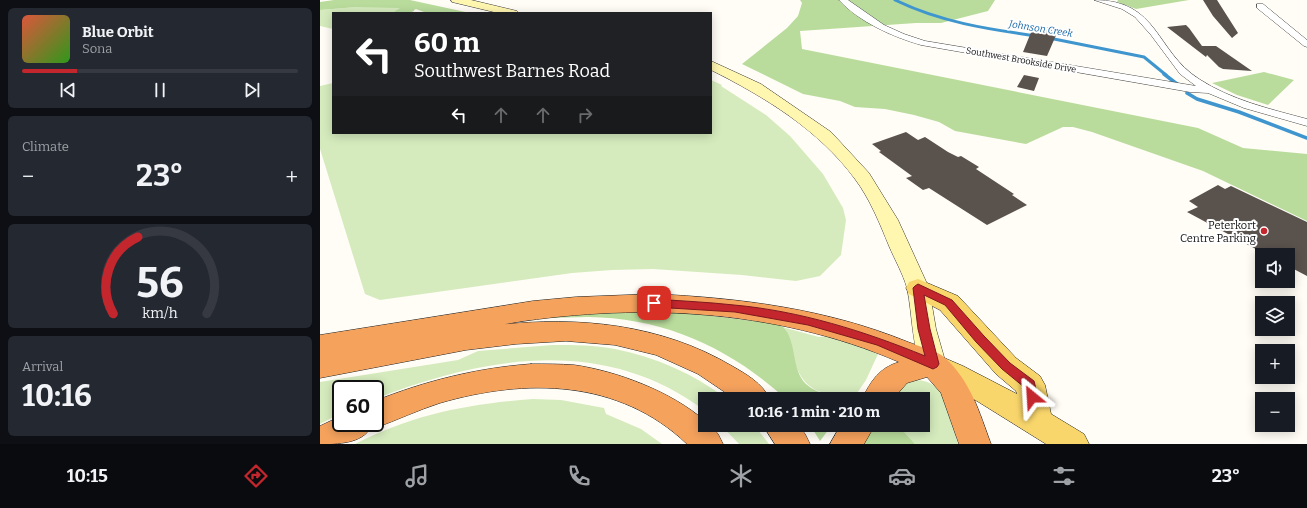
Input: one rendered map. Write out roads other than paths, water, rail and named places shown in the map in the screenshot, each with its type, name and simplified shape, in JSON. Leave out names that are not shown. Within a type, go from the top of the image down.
[{"type":"highway","points":[[320,346],[533,310],[590,305],[654,303],[735,308],[808,321],[880,342],[933,364],[953,386],[967,418],[974,444]]},
{"type":"highway","points":[[320,367],[480,338],[515,334],[582,332],[642,340],[683,353],[725,376],[746,392]]},
{"type":"highway","points":[[882,392],[897,374],[933,364]]},
{"type":"highway","points":[[384,410],[408,400],[487,380],[536,376],[577,378],[642,396],[674,414],[707,444]]},
{"type":"highway","points":[[320,442],[339,432]]},
{"type":"highway","points":[[785,432],[794,444]]},
{"type":"highway","points":[[846,444],[854,432]]},
{"type":"main road","points":[[456,0],[509,12]]},
{"type":"main road","points":[[712,65],[756,87],[775,99],[825,135],[856,168],[888,220],[918,288],[924,329],[933,364],[971,383],[1037,421],[1072,444]]},
{"type":"main road","points":[[918,288],[949,303],[1006,366],[1030,385],[1037,421]]},
{"type":"street","name":"Southwest Brookside Drive","points":[[843,0],[877,25],[919,41],[1182,88],[1209,90]]},
{"type":"street","points":[[1098,0],[1122,6],[1139,16],[1185,74],[1209,90],[1307,123]]},
{"type":"street","points":[[1260,6],[1307,44]]},
{"type":"waterway","name":"Johnson Creek","points":[[895,0],[929,14],[964,24],[1036,36]]},
{"type":"waterway","name":"Johnson Creek","points":[[1049,38],[1144,57],[1166,75]]},
{"type":"waterway","name":"Johnson Creek","points":[[1164,74],[1177,84]]},
{"type":"waterway","name":"Johnson Creek","points":[[1187,93],[1197,99],[1239,112],[1307,138]]},
{"type":"place","name":"Peterkort Centre Parking","points":[[1264,231]]}]
